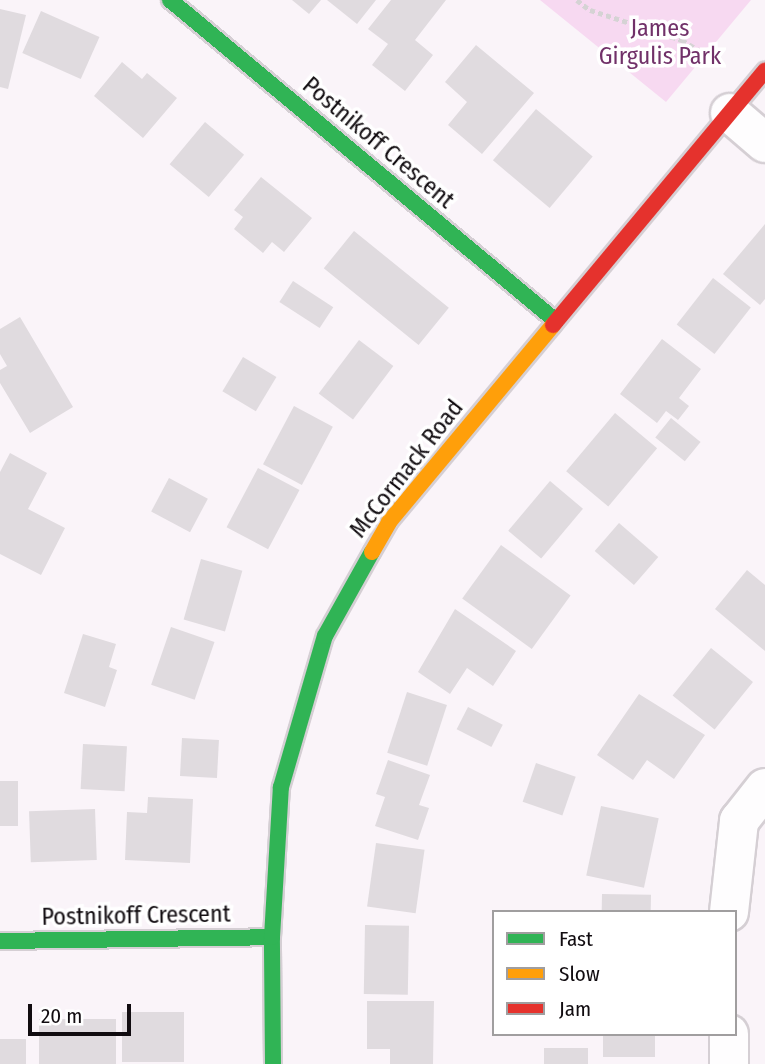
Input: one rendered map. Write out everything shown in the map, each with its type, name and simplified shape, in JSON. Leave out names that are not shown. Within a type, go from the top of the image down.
[{"type":"street","name":"Postnikoff Crescent","points":[[170,0],[556,321]]},
{"type":"street","name":"McCormack Road","points":[[273,1064],[272,937],[281,787],[291,737],[325,636],[389,522],[765,71]]},
{"type":"street","points":[[741,100],[765,143]]},
{"type":"street","points":[[729,910],[739,821],[765,788]]},
{"type":"street","name":"Postnikoff Crescent","points":[[0,941],[272,937]]},
{"type":"street","points":[[729,1036],[729,1064]]},
{"type":"path","points":[[577,0],[590,10],[682,40],[741,100]]},
{"type":"green space","name":"James Girgulis Park","points":[[540,0],[751,0],[666,102]]},
{"type":"building","points":[[292,0],[321,0],[309,14]]},
{"type":"building","points":[[327,0],[376,0],[357,24]]},
{"type":"building","points":[[391,0],[446,0],[415,40],[433,55],[405,91],[372,65],[388,44],[368,29]]},
{"type":"building","points":[[0,9],[26,15],[8,89],[0,87]]},
{"type":"building","points":[[41,11],[99,37],[81,79],[22,53]]},
{"type":"building","points":[[476,45],[534,93],[482,154],[448,125],[467,102],[445,82]]},
{"type":"building","points":[[122,62],[142,79],[147,73],[177,98],[143,138],[94,96]]},
{"type":"building","points":[[536,109],[593,157],[550,208],[493,160]]},
{"type":"building","points":[[205,122],[244,155],[209,197],[170,164]]},
{"type":"building","points":[[261,177],[312,218],[284,252],[272,242],[263,253],[234,229],[243,217],[234,210]]},
{"type":"building","points":[[765,224],[765,299],[760,305],[723,274]]},
{"type":"building","points":[[354,231],[449,308],[419,345],[324,268]]},
{"type":"building","points":[[713,278],[751,308],[715,354],[677,324]]},
{"type":"building","points":[[293,281],[333,307],[320,328],[279,302]]},
{"type":"building","points":[[20,317],[73,407],[30,433],[0,383],[0,370],[7,366],[0,354],[0,329]]},
{"type":"building","points":[[662,339],[701,369],[679,398],[689,406],[678,420],[666,411],[657,423],[620,394]]},
{"type":"building","points":[[359,340],[393,366],[353,419],[319,394]]},
{"type":"building","points":[[243,357],[276,377],[256,411],[222,391]]},
{"type":"building","points":[[294,406],[333,427],[302,485],[263,464]]},
{"type":"building","points":[[615,413],[657,448],[608,507],[566,471]]},
{"type":"building","points":[[671,418],[701,442],[685,461],[655,437]]},
{"type":"building","points":[[10,453],[47,473],[28,509],[65,528],[41,575],[0,554],[0,472]]},
{"type":"building","points":[[258,468],[299,490],[268,549],[227,527]]},
{"type":"building","points":[[169,478],[208,499],[190,532],[151,512]]},
{"type":"building","points":[[550,481],[583,509],[541,558],[508,531]]},
{"type":"building","points":[[619,523],[658,557],[634,585],[595,551]]},
{"type":"building","points":[[501,545],[571,596],[532,649],[462,598]]},
{"type":"building","points":[[201,559],[242,571],[225,631],[184,620]]},
{"type":"building","points":[[747,570],[765,585],[765,651],[715,609]]},
{"type":"building","points":[[455,609],[516,651],[493,686],[467,668],[450,694],[418,672]]},
{"type":"building","points":[[171,627],[214,642],[195,700],[151,685]]},
{"type":"building","points":[[83,634],[116,644],[109,667],[117,670],[105,707],[64,693]]},
{"type":"building","points":[[711,648],[753,682],[715,729],[673,695]]},
{"type":"building","points":[[407,692],[447,705],[427,766],[387,753]]},
{"type":"building","points":[[639,694],[705,735],[674,779],[647,760],[633,780],[597,755]]},
{"type":"building","points":[[468,707],[503,725],[491,747],[457,729]]},
{"type":"building","points":[[182,738],[219,740],[217,778],[180,776]]},
{"type":"building","points":[[83,744],[127,746],[125,791],[81,789]]},
{"type":"building","points":[[388,760],[430,775],[419,805],[429,808],[418,840],[375,826],[385,797],[376,794]]},
{"type":"building","points":[[536,763],[576,777],[562,815],[523,802]]},
{"type":"building","points":[[0,781],[18,781],[18,826],[0,826]]},
{"type":"building","points":[[148,797],[193,799],[190,863],[125,860],[127,812],[147,813]]},
{"type":"building","points":[[601,806],[659,818],[644,888],[586,875]]},
{"type":"building","points":[[95,809],[97,860],[31,862],[29,811]]},
{"type":"building","points":[[376,843],[425,850],[416,913],[367,906]]},
{"type":"building","points":[[602,894],[651,895],[651,910],[602,910]]},
{"type":"building","points":[[365,925],[409,926],[408,995],[364,994]]},
{"type":"building","points":[[367,1001],[434,1001],[433,1064],[390,1064],[390,1049],[367,1049]]},
{"type":"building","points":[[122,1012],[184,1012],[184,1062],[122,1062]]},
{"type":"building","points":[[39,1019],[116,1019],[116,1064],[39,1064]]},
{"type":"building","points":[[603,1036],[655,1036],[655,1057],[603,1057]]},
{"type":"building","points":[[0,1039],[26,1039],[26,1064],[0,1064]]},
{"type":"building","points":[[544,1048],[588,1048],[588,1064],[544,1064]]},
{"type":"traffic: fast","points":[[170,0],[556,321]]},
{"type":"traffic: fast","points":[[273,1064],[272,937],[281,787],[325,636],[372,552]]},
{"type":"traffic: fast","points":[[0,941],[272,937]]},
{"type":"traffic: slow","points":[[372,552],[389,522],[553,325]]},
{"type":"traffic: jam","points":[[553,325],[765,71]]}]
